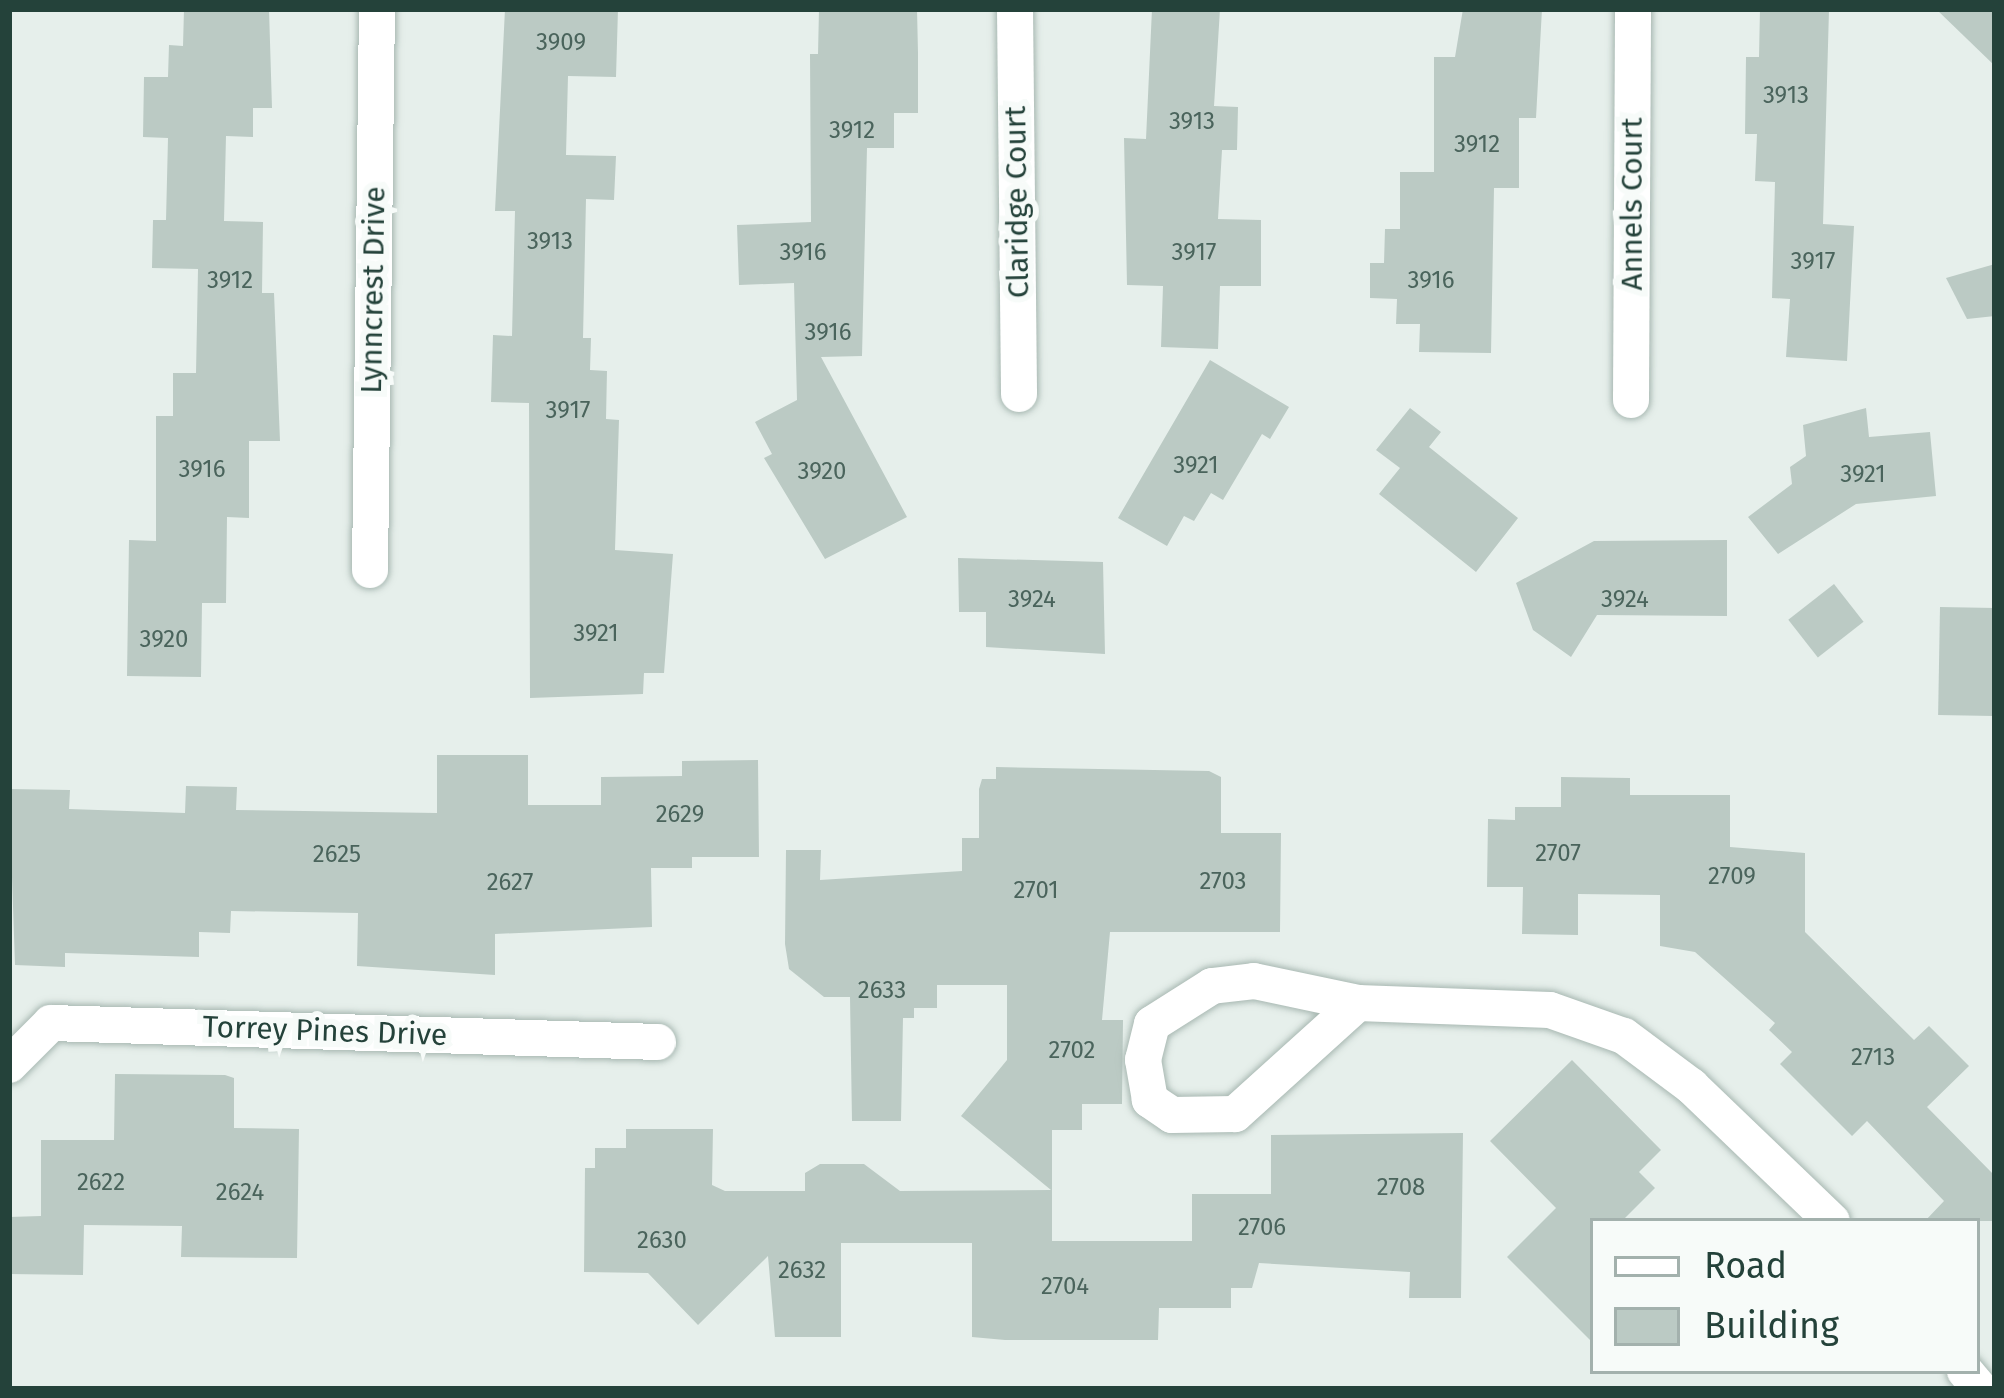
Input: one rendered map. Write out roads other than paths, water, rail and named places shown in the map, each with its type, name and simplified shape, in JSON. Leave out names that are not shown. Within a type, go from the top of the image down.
[{"type":"street","name":"Lynncrest Drive","points":[[370,570],[377,9]]},
{"type":"street","name":"Claridge Court","points":[[1015,9],[1018,394]]},
{"type":"street","name":"Annels Court","points":[[1631,400],[1633,9]]},
{"type":"street","points":[[1358,1003],[1235,1114],[1186,1118],[1150,1100],[1143,1060],[1152,1024],[1212,986],[1254,981],[1358,1003],[1550,1010],[1624,1036],[1691,1086],[1829,1218]]},
{"type":"street","name":"Torrey Pines Drive","points":[[9,1065],[51,1023],[658,1042]]}]
